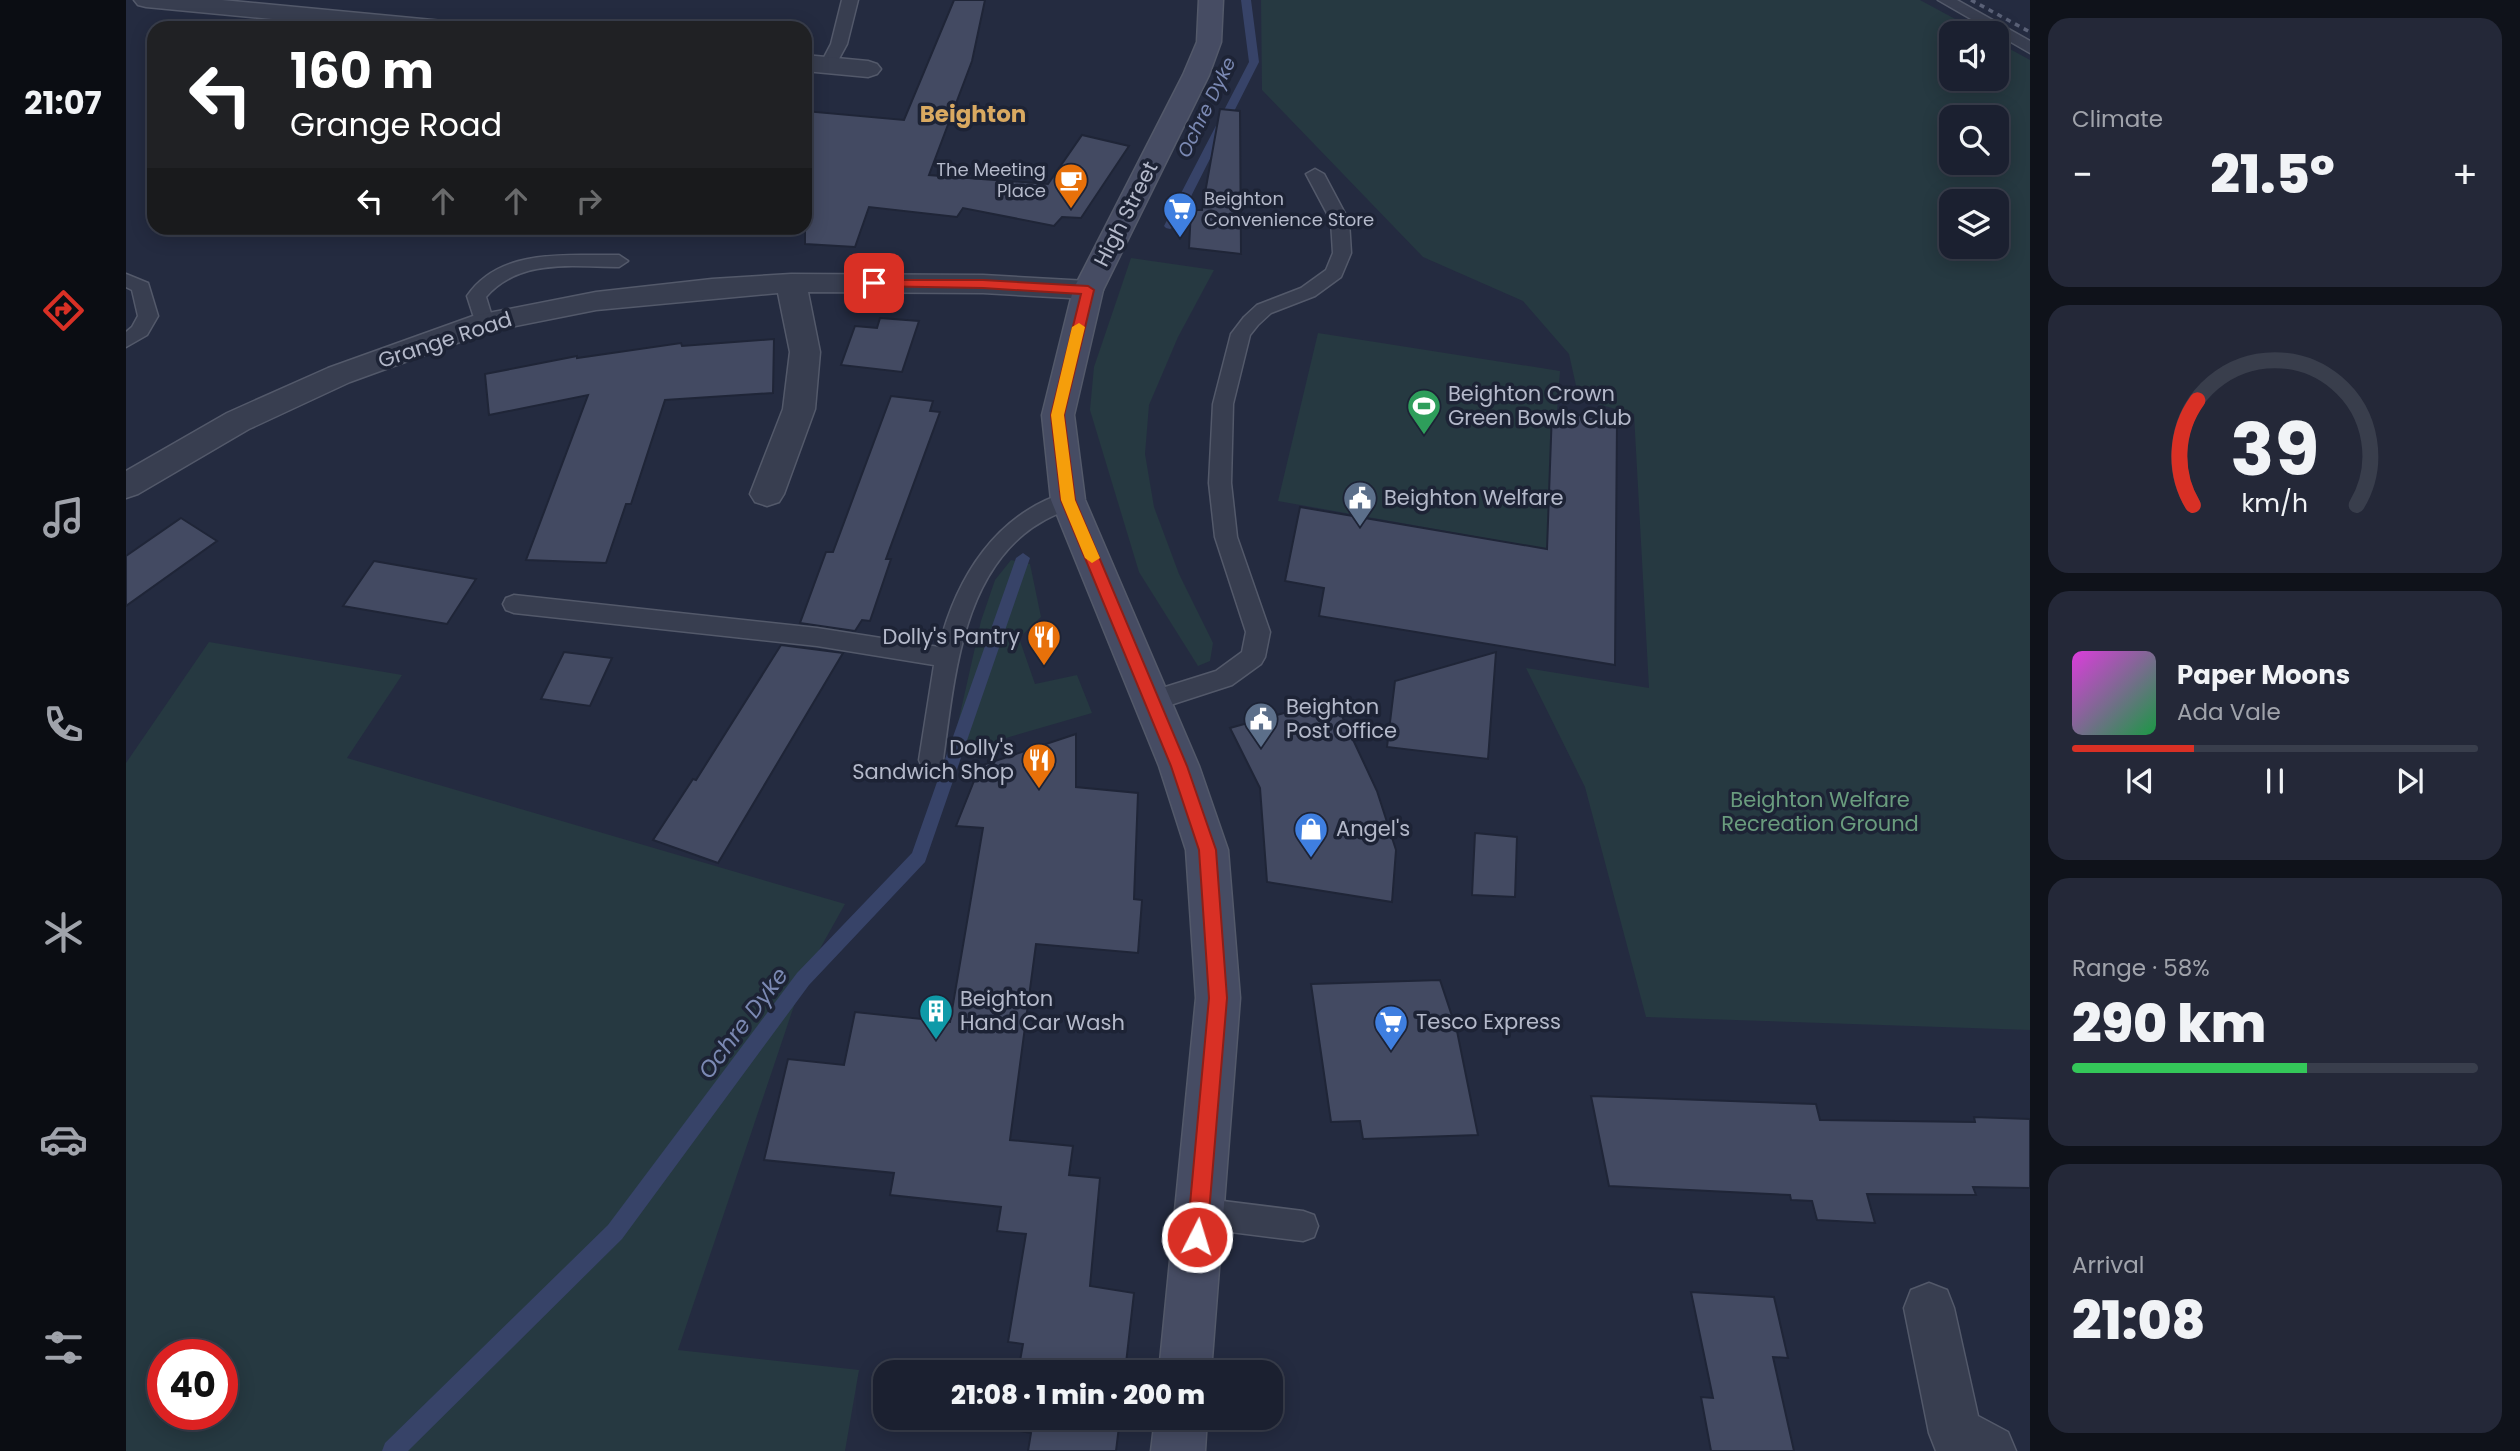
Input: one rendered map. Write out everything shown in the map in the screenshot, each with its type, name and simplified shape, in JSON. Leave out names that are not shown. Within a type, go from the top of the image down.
[{"type":"street","points":[[146,0],[434,21]]},
{"type":"street","name":"High Street","points":[[1186,1360],[1218,998],[1207,850],[1179,766],[1068,500],[1058,415],[1088,290],[1196,75],[1209,42],[1211,0]]},
{"type":"street","points":[[816,64],[868,69]]},
{"type":"street","points":[[767,494],[799,409],[805,352],[791,283]]},
{"type":"street","name":"Grange Road","points":[[126,486],[238,421],[276,403],[339,375],[484,323],[596,301],[712,288],[791,283],[983,284],[1088,290]]},
{"type":"street","points":[[1929,1308],[1963,1445]]},
{"type":"street","points":[[1178,1451],[1180,1430]]},
{"type":"lane","points":[[816,64],[839,44],[850,0]]},
{"type":"lane","points":[[1946,0],[2030,48]]},
{"type":"lane","points":[[1152,701],[1224,678],[1253,657],[1258,632],[1226,537],[1220,482],[1223,404],[1241,334],[1251,321],[1264,309],[1308,292],[1334,273],[1342,253],[1340,221],[1315,174]]},
{"type":"lane","points":[[484,323],[476,296],[486,281],[505,270],[530,263],[619,261]]},
{"type":"lane","points":[[126,280],[141,288],[148,316],[140,331],[126,341]]},
{"type":"lane","points":[[931,760],[947,658],[973,580],[1013,530],[1068,500]]},
{"type":"lane","points":[[514,604],[817,638],[947,658]]},
{"type":"lane","points":[[1199,1213],[1303,1226]]},
{"type":"green space","name":"Beighton Welfare Recreation Ground","points":[[1261,0],[1920,0],[1959,21],[1939,21],[1939,91],[2009,91],[2009,49],[2030,60],[2030,1030],[1646,1017],[1585,787],[1526,668],[1649,688],[1634,414],[1579,399],[1569,354],[1523,301],[1423,257],[1262,90]]},
{"type":"green space","points":[[1131,258],[1214,270],[1178,337],[1149,405],[1145,454],[1154,507],[1179,574],[1213,643],[1210,661],[1198,666],[1139,572],[1090,410],[1094,367]]},
{"type":"green space","name":"Beighton Crown Green Bowls Club","points":[[1318,333],[1560,371],[1547,549],[1278,501]]},
{"type":"green space","points":[[1011,560],[1030,564],[1041,617],[1019,638],[1035,684],[1077,675],[1092,713],[951,754],[981,621],[995,580]]},
{"type":"green space","points":[[209,642],[402,675],[347,758],[845,904],[803,979],[678,1350],[859,1370],[845,1451],[126,1451],[126,763]]},
{"type":"building","points":[[954,0],[985,0],[972,61],[929,175],[1048,184],[1082,135],[1129,146],[1081,218],[1062,217],[1054,226],[963,208],[957,217],[869,207],[855,247],[805,244],[805,235],[812,235],[812,112],[904,120]]},
{"type":"building","points":[[1220,109],[1240,111],[1241,254],[1189,248],[1191,210],[1202,210]]},
{"type":"building","points":[[880,318],[919,321],[902,372],[841,365],[855,326],[877,328]]},
{"type":"building","points":[[774,339],[773,393],[665,400],[631,504],[626,504],[606,563],[526,560],[588,395],[489,415],[485,374],[577,356],[681,343],[682,346]]},
{"type":"building","points":[[891,396],[933,401],[930,411],[940,412],[886,559],[891,559],[870,621],[862,620],[855,631],[800,623],[826,552],[833,552]]},
{"type":"building","name":"Beighton Welfare","points":[[1552,411],[1617,421],[1615,665],[1319,616],[1324,588],[1285,581],[1300,507],[1547,549]]},
{"type":"building","points":[[181,518],[217,541],[126,606],[126,556]]},
{"type":"building","points":[[374,561],[476,579],[447,624],[343,606]]},
{"type":"building","points":[[781,645],[843,653],[718,863],[653,840],[693,779],[696,780]]},
{"type":"building","points":[[564,652],[612,658],[590,706],[541,699]]},
{"type":"building","points":[[1496,652],[1488,759],[1387,747],[1395,681]]},
{"type":"building","points":[[1334,699],[1377,791],[1396,850],[1392,902],[1267,882],[1260,788],[1230,728]]},
{"type":"building","name":"Beighton Hand Car Wash","points":[[1076,734],[1076,787],[1138,793],[1134,899],[1142,900],[1138,953],[1036,944],[1010,1140],[1073,1146],[1069,1175],[1100,1178],[1090,1286],[1134,1293],[1126,1360],[1020,1360],[1023,1344],[1008,1342],[1026,1234],[997,1231],[1001,1207],[890,1195],[894,1173],[764,1160],[788,1059],[844,1065],[855,1012],[950,1022],[983,828],[956,826],[980,766]]},
{"type":"building","points":[[1475,833],[1517,837],[1515,897],[1472,895]]},
{"type":"building","name":"Tesco Express","points":[[1440,980],[1457,1031],[1478,1135],[1363,1139],[1360,1121],[1331,1122],[1311,984]]},
{"type":"building","points":[[1591,1096],[1816,1104],[1820,1120],[1975,1122],[1974,1117],[2030,1119],[2030,1188],[1973,1187],[1976,1195],[1867,1194],[1875,1223],[1817,1220],[1812,1201],[1791,1200],[1790,1195],[1609,1186]]},
{"type":"building","points":[[1691,1292],[1774,1297],[1788,1358],[1773,1357],[1794,1451],[1711,1451],[1701,1397],[1713,1398]]},
{"type":"building","points":[[1015,1430],[1119,1430],[1116,1451],[1028,1451],[1031,1433]]},
{"type":"waterway","name":"Ochre Dyke","points":[[1170,226],[1254,62],[1246,0]]},
{"type":"waterway","name":"Ochre Dyke","points":[[393,1451],[615,1232],[803,979],[919,857],[1023,558]]},
{"type":"railway","points":[[1971,0],[2030,32]]},
{"type":"slow traffic","points":[[1079,327],[1058,415],[1068,500],[1092,558]]},
{"type":"place","name":"The Meeting Place","points":[[1071,210]]},
{"type":"place","name":"Beighton Convenience Store","points":[[1180,239]]},
{"type":"place","name":"Beighton Crown Green Bowls Club","points":[[1424,436]]},
{"type":"place","name":"Beighton Welfare","points":[[1360,528]]},
{"type":"place","name":"Dolly's Pantry","points":[[1044,667]]},
{"type":"place","name":"Beighton Post Office","points":[[1261,749]]},
{"type":"place","name":"Dolly's Sandwich Shop","points":[[1039,790]]},
{"type":"place","name":"Angel's","points":[[1311,859]]},
{"type":"place","name":"Beighton Hand Car Wash","points":[[936,1041]]},
{"type":"place","name":"Tesco Express","points":[[1391,1052]]},
{"type":"district","name":"Beighton","points":[[973,114]]},
{"type":"route","points":[[874,283],[983,284],[1088,290],[1058,415],[1068,500],[1179,766],[1207,850],[1218,998],[1197,1237]]}]
